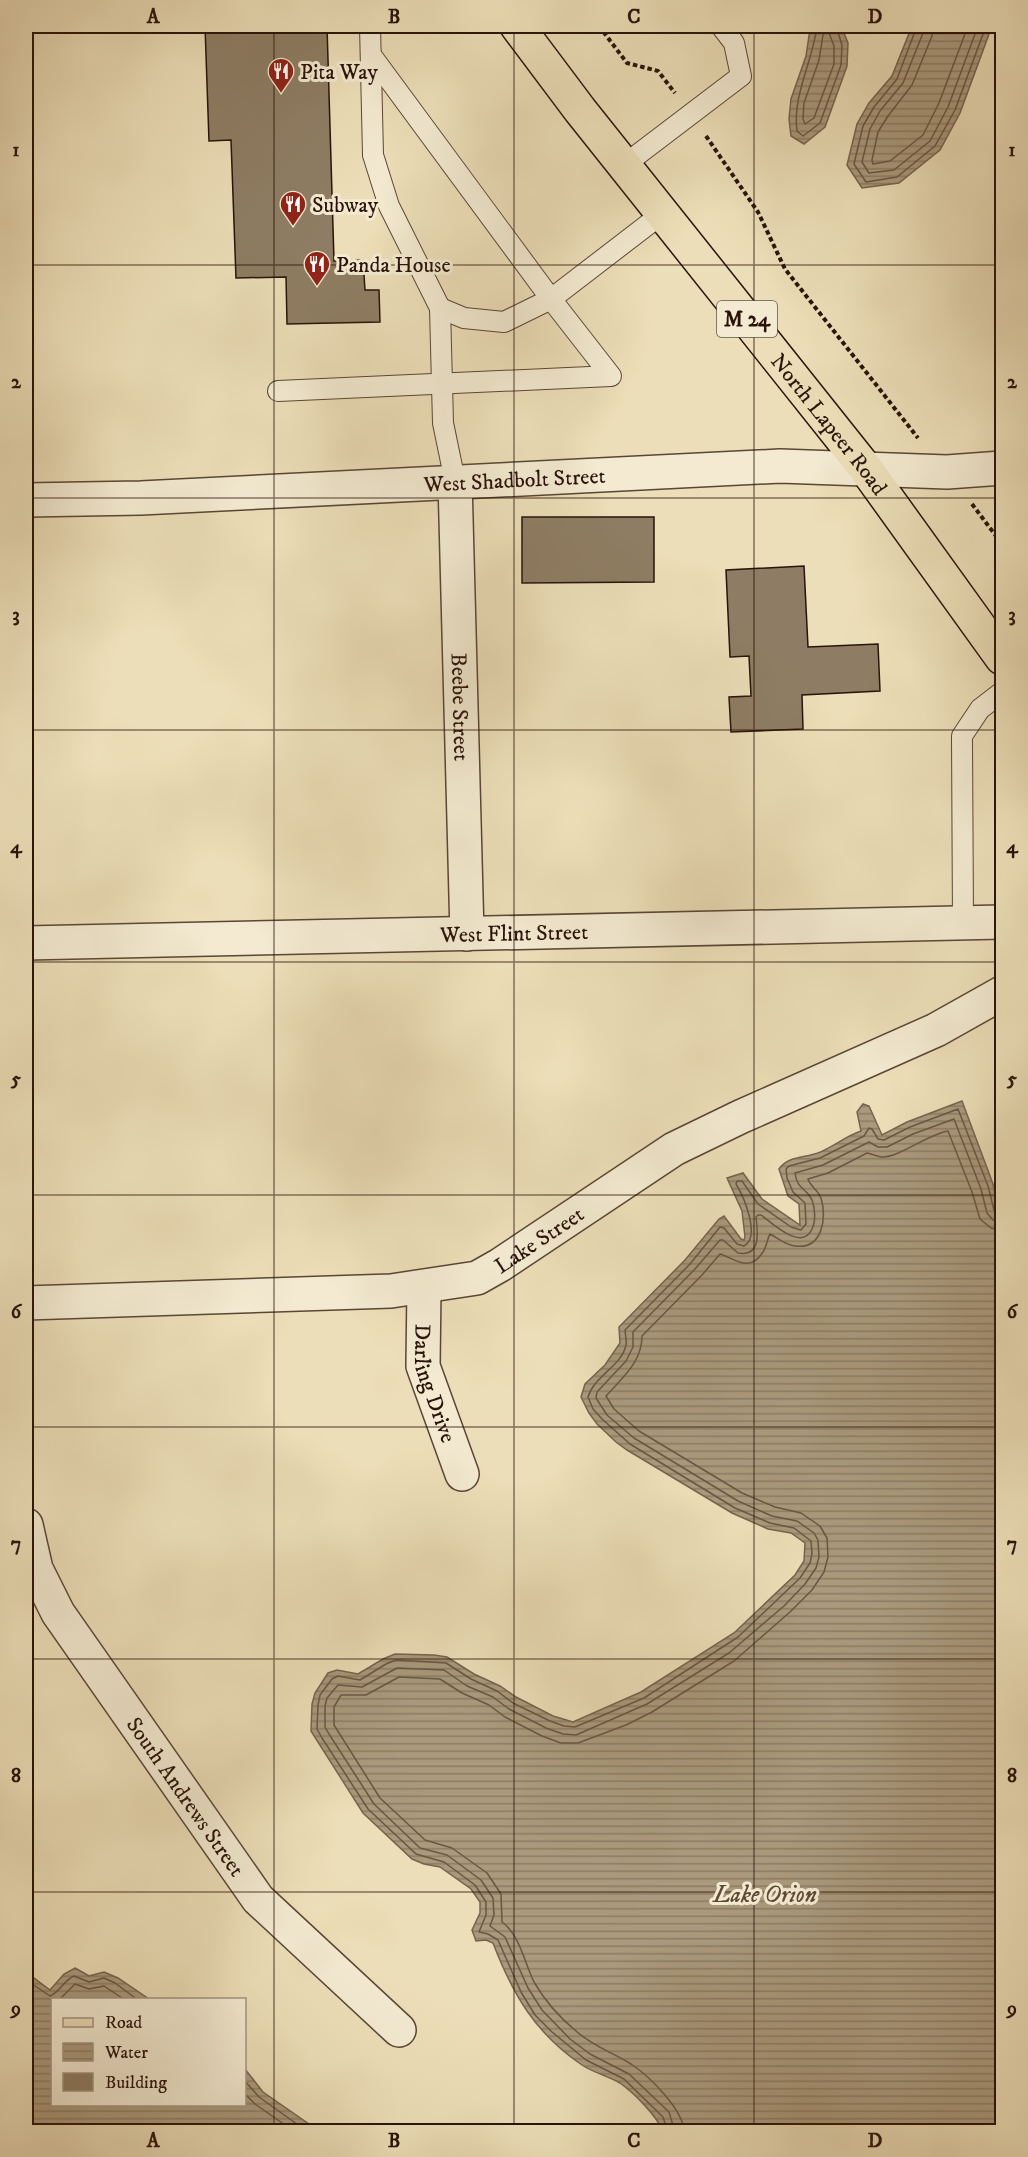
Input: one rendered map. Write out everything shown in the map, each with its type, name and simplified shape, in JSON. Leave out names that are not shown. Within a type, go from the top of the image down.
[{"type":"main road","name":"North Lapeer Road","points":[[517,26],[624,165],[866,469],[1002,658]]},
{"type":"street","name":"West Shadbolt Street","points":[[26,500],[141,498],[780,466],[947,472],[1002,468]]},
{"type":"street","name":"Beebe Street","points":[[455,481],[467,934]]},
{"type":"street","name":"West Flint Street","points":[[26,943],[1002,922]]},
{"type":"street","name":"Lake Street","points":[[26,1303],[391,1291],[477,1278],[674,1149],[740,1117],[936,1030],[1002,993]]},
{"type":"street","name":"Darling Drive","points":[[424,1287],[423,1366],[462,1474]]},
{"type":"street","name":"South Andrews Street","points":[[26,1525],[36,1569],[58,1612],[258,1899],[399,2030]]},
{"type":"lane","points":[[370,26],[373,155],[389,206],[440,308],[443,423],[455,481]]},
{"type":"lane","points":[[624,165],[741,76],[734,44],[721,26]]},
{"type":"lane","points":[[278,391],[611,376],[370,55]]},
{"type":"lane","points":[[440,308],[464,318],[504,322],[551,299],[663,213]]},
{"type":"lane","points":[[963,924],[962,736],[980,710],[1002,692]]},
{"type":"path","points":[[599,26],[627,63],[658,71],[691,114],[758,212],[785,269],[1002,544]]},
{"type":"water","points":[[813,26],[841,26],[848,43],[847,66],[825,127],[804,144],[791,136],[789,119],[791,99],[806,56],[810,29]]},
{"type":"water","points":[[912,26],[992,26],[960,113],[940,150],[899,183],[862,188],[847,165],[857,124],[869,103],[892,76]]},
{"type":"water","name":"Lake Orion","points":[[962,1101],[993,1184],[1002,1222],[1002,2131],[663,2131],[650,2112],[626,2088],[582,2065],[551,2040],[538,2026],[518,1996],[493,1943],[486,1940],[476,1941],[472,1930],[480,1913],[480,1902],[471,1889],[440,1867],[412,1859],[363,1813],[311,1731],[312,1704],[315,1693],[328,1673],[337,1670],[358,1674],[395,1654],[434,1655],[447,1657],[516,1697],[553,1716],[573,1722],[641,1692],[734,1633],[795,1575],[804,1561],[805,1543],[791,1533],[768,1529],[732,1513],[627,1450],[597,1424],[589,1413],[581,1397],[585,1384],[605,1365],[620,1343],[619,1327],[685,1260],[719,1219],[724,1216],[744,1240],[742,1211],[727,1178],[743,1173],[762,1199],[800,1225],[799,1204],[788,1196],[779,1169],[783,1165],[792,1160],[818,1153],[861,1131],[857,1112],[863,1104],[869,1106],[882,1135],[907,1122]]},
{"type":"water","points":[[75,1968],[89,1976],[104,1972],[118,1978],[148,1998],[51,1998],[51,2106],[246,2106],[246,2070],[263,2092],[319,2131],[26,2131],[26,1972],[50,1990],[64,1974]]},
{"type":"building","points":[[205,26],[327,26],[334,261],[363,260],[365,290],[379,290],[380,322],[287,324],[286,277],[236,278],[231,140],[209,141]]},
{"type":"building","points":[[522,517],[654,517],[654,582],[522,583]]},
{"type":"building","points":[[804,566],[808,647],[878,644],[880,691],[802,695],[803,729],[731,732],[729,697],[751,696],[749,656],[730,657],[726,570]]},
{"type":"place","name":"Pita Way","points":[[281,94]]},
{"type":"place","name":"Subway","points":[[293,227]]},
{"type":"place","name":"Panda House","points":[[317,287]]}]
